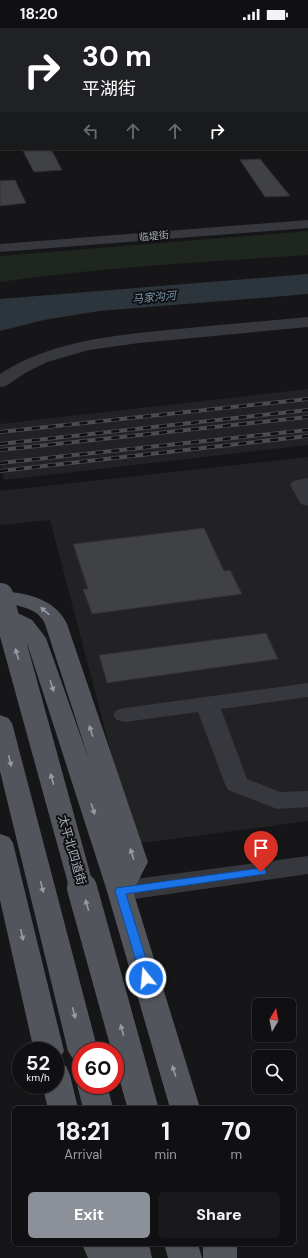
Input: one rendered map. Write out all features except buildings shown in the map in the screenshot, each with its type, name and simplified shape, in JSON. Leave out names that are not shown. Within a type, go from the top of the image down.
[{"type":"main road","name":"太平北四道街","points":[[0,593],[142,1106]]},
{"type":"main road","points":[[0,597],[20,599],[39,606],[52,617],[56,626],[135,862],[120,891]]},
{"type":"main road","points":[[0,614],[21,622],[31,630],[39,646],[120,891],[184,1106]]},
{"type":"main road","points":[[0,723],[81,1042]]},
{"type":"main road","points":[[0,843],[47,1042]]},
{"type":"main road","points":[[60,1094],[63,1106]]},
{"type":"main road","points":[[94,1094],[97,1106]]},
{"type":"main road","points":[[100,1246],[105,1258]]},
{"type":"main road","points":[[132,1246],[135,1258]]},
{"type":"main road","points":[[182,1246],[185,1258]]},
{"type":"main road","points":[[220,1246],[220,1258]]},
{"type":"street","name":"临堤街","points":[[0,238],[308,214]]},
{"type":"street","name":"临堤街","points":[[0,248],[308,224]]},
{"type":"street","points":[[0,382],[10,374],[50,355],[117,340],[308,322]]},
{"type":"street","points":[[308,484],[300,485],[308,500]]},
{"type":"street","points":[[125,715],[308,690]]},
{"type":"street","points":[[207,704],[238,784],[277,801],[308,799]]},
{"type":"street","points":[[120,891],[308,865]]},
{"type":"shaded area","points":[[308,231],[308,255],[77,272],[0,282],[0,256]]},
{"type":"shaded area","points":[[308,389],[308,445],[4,480],[0,463],[0,424]]},
{"type":"shaded area","points":[[308,457],[308,821],[135,844],[50,520],[0,525],[0,491]]},
{"type":"water","name":"马家沟河","points":[[308,274],[308,294],[99,311],[44,320],[0,331],[0,299]]},
{"type":"railway","points":[[0,432],[308,399]]},
{"type":"railway","points":[[0,444],[308,410]]},
{"type":"railway","points":[[0,450],[308,417]]},
{"type":"railway","points":[[0,463],[308,430]]},
{"type":"railway","points":[[0,471],[308,436]]},
{"type":"route","points":[[146,978],[120,891],[261,872]]}]
